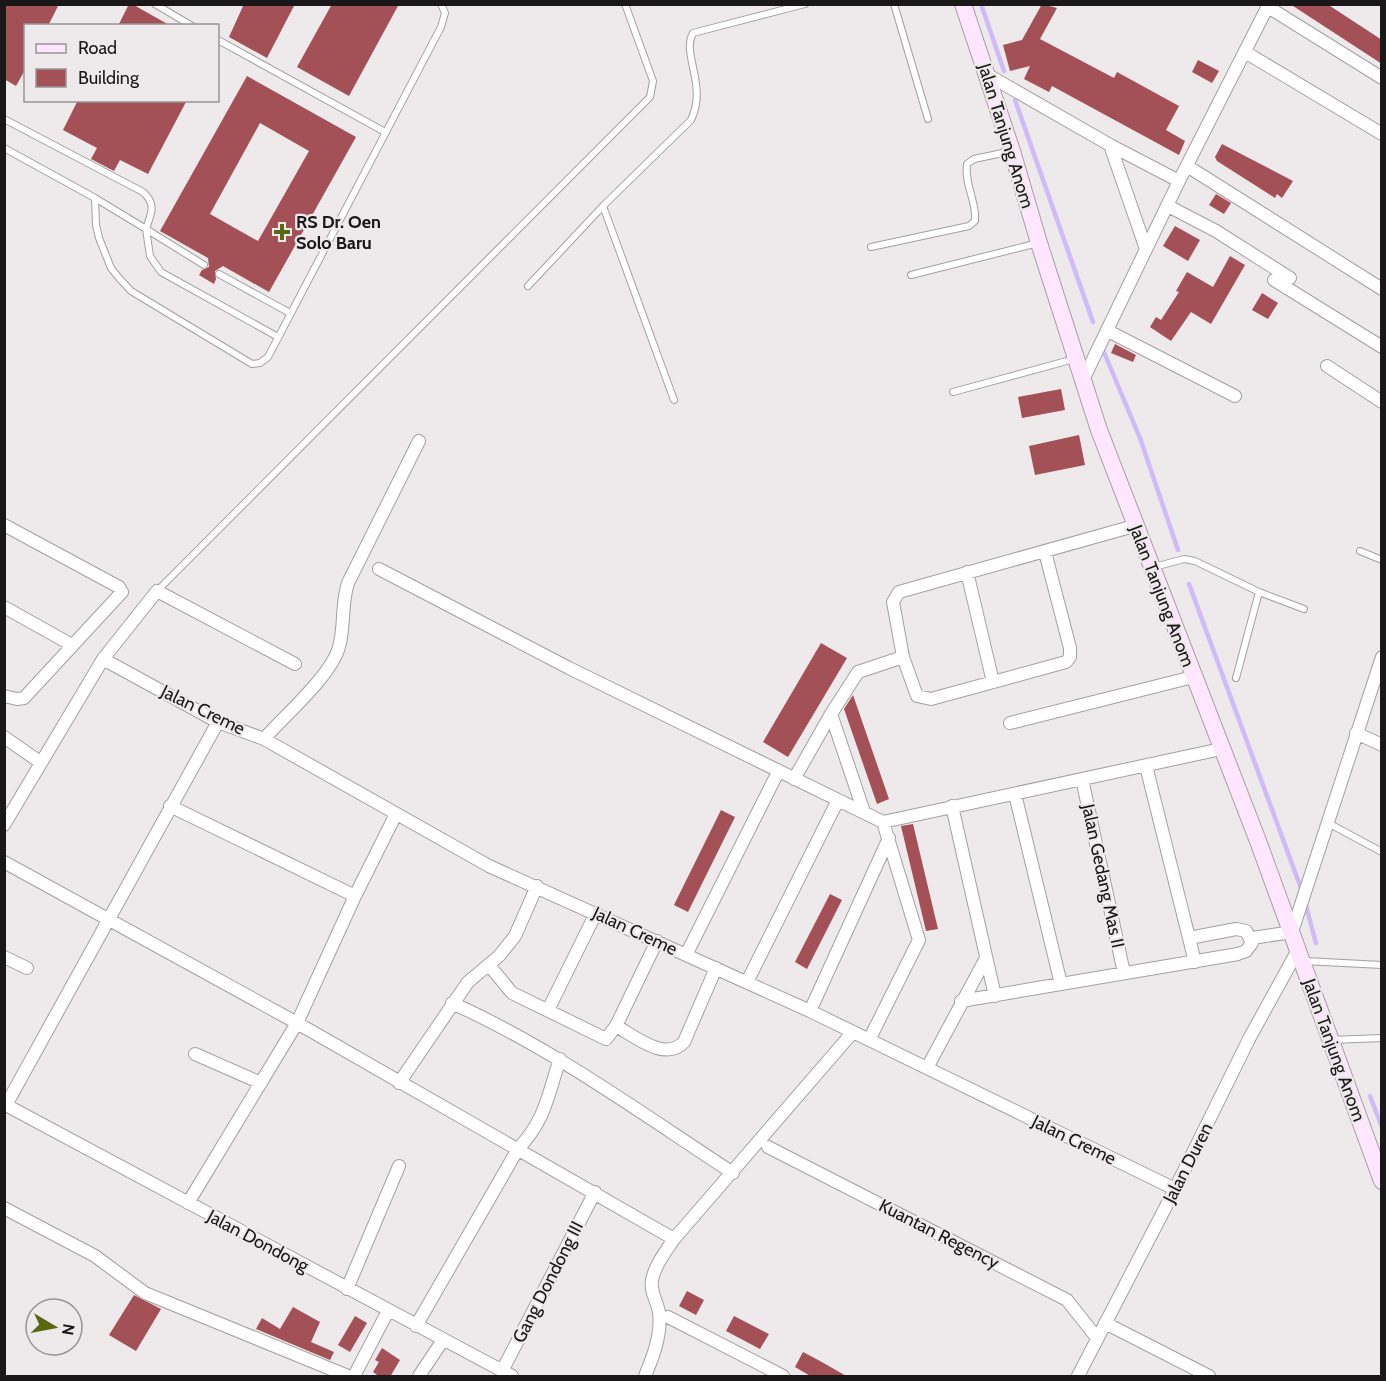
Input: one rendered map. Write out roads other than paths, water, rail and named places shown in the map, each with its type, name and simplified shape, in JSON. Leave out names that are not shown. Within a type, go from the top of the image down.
[{"type":"main road","name":"Jalan Tanjung Anom","points":[[963,4],[1012,151],[1082,382],[1134,526],[1292,932],[1382,1181]]},
{"type":"street","points":[[1082,382],[1179,181],[1268,6],[1382,78]]},
{"type":"street","points":[[1245,52],[1382,134]]},
{"type":"street","points":[[988,75],[1110,145],[1179,181]]},
{"type":"street","points":[[1110,145],[1146,249]]},
{"type":"street","points":[[1187,166],[1382,289]]},
{"type":"street","points":[[1168,206],[1216,231],[1290,278]]},
{"type":"street","points":[[1274,280],[1382,347]]},
{"type":"street","points":[[1108,331],[1235,396]]},
{"type":"street","points":[[1327,366],[1382,402]]},
{"type":"street","points":[[264,739],[324,675],[332,663],[340,646],[342,605],[348,583],[419,441]]},
{"type":"street","points":[[4,525],[121,589],[120,597],[24,698],[4,696]]},
{"type":"street","points":[[1045,552],[1070,648],[1070,657],[1060,666],[924,699],[914,692],[903,657],[893,602],[895,596],[903,590],[1134,526]]},
{"type":"street","points":[[379,569],[778,772],[884,822],[1221,749]]},
{"type":"street","points":[[967,572],[993,681]]},
{"type":"street","points":[[4,825],[103,659],[157,591],[295,664]]},
{"type":"street","points":[[4,607],[72,645]]},
{"type":"street","points":[[794,779],[858,672],[903,657]]},
{"type":"street","points":[[1252,938],[1292,932],[1382,657]]},
{"type":"street","name":"Jalan Creme","points":[[103,659],[218,722],[264,739],[489,866],[810,1011],[1175,1189]]},
{"type":"street","points":[[1010,723],[1193,677]]},
{"type":"street","points":[[831,714],[864,812]]},
{"type":"street","points":[[5,1104],[218,722]]},
{"type":"street","points":[[1356,733],[1382,745]]},
{"type":"street","points":[[4,737],[40,762]]},
{"type":"street","points":[[1146,766],[1195,962]]},
{"type":"street","points":[[686,954],[778,772]]},
{"type":"street","name":"Jalan Gedang Mas II","points":[[1082,779],[1124,973]]},
{"type":"street","points":[[1015,794],[1061,984]]},
{"type":"street","points":[[747,982],[838,800]]},
{"type":"street","points":[[170,806],[355,896]]},
{"type":"street","points":[[952,806],[995,996]]},
{"type":"street","points":[[188,1203],[297,1023],[355,896],[396,814]]},
{"type":"street","points":[[869,1040],[919,940],[884,822]]},
{"type":"street","points":[[810,1011],[890,838]]},
{"type":"street","points":[[4,862],[297,1023],[674,1239]]},
{"type":"street","points":[[399,1083],[468,982],[489,964],[515,936],[537,886]]},
{"type":"street","points":[[548,1010],[596,913]]},
{"type":"street","points":[[962,1001],[1195,962],[1246,951],[1251,946],[1252,938],[1246,931],[1236,929],[1189,938]]},
{"type":"street","points":[[489,964],[512,993],[603,1039],[609,1036],[616,1026],[657,941]]},
{"type":"street","name":"Jalan Duren","points":[[1079,1376],[1250,1037],[1300,955]]},
{"type":"street","points":[[4,957],[27,968]]},
{"type":"street","points":[[927,1068],[986,958]]},
{"type":"street","points":[[616,1026],[664,1051],[678,1049],[684,1042],[716,968]]},
{"type":"street","points":[[452,1003],[509,1029],[560,1059],[733,1173]]},
{"type":"street","points":[[645,1377],[654,1355],[659,1317],[652,1282],[660,1260],[674,1239],[853,1032]]},
{"type":"street","points":[[195,1054],[261,1083]]},
{"type":"street","points":[[417,1326],[518,1149],[542,1118],[560,1059]]},
{"type":"street","name":"Jalan Dondong","points":[[5,1104],[507,1374]]},
{"type":"street","name":"Kuantan Regency","points":[[768,1147],[1067,1300],[1097,1338]]},
{"type":"street","points":[[347,1289],[399,1166]]},
{"type":"street","name":"Gang Dondong III","points":[[507,1374],[595,1192]]},
{"type":"street","points":[[4,1208],[95,1256],[145,1293],[348,1377]]},
{"type":"street","points":[[354,1377],[388,1311]]},
{"type":"street","points":[[668,1317],[761,1372],[783,1377]]},
{"type":"street","points":[[1105,1323],[1209,1377]]},
{"type":"street","points":[[419,1377],[443,1340]]},
{"type":"lane","points":[[155,4],[189,24]]},
{"type":"lane","points":[[95,198],[99,238],[111,268],[131,291],[252,364],[260,363],[268,357],[444,20],[445,13],[441,4]]},
{"type":"lane","points":[[157,591],[650,96],[653,81],[625,4]]},
{"type":"lane","points":[[528,286],[603,206],[691,120],[698,106],[698,85],[689,46],[693,33],[805,4]]},
{"type":"lane","points":[[894,4],[928,119]]},
{"type":"lane","points":[[219,41],[385,132]]},
{"type":"lane","points":[[4,119],[143,192],[153,201],[154,206],[147,230],[150,256],[161,272],[278,337]]},
{"type":"lane","points":[[4,147],[95,198],[204,265]]},
{"type":"lane","points":[[871,247],[969,225],[975,221],[976,211],[966,172],[967,164],[974,159],[1012,151]]},
{"type":"lane","points":[[603,206],[674,400]]},
{"type":"lane","points":[[911,275],[1039,243]]},
{"type":"lane","points":[[219,274],[290,313]]},
{"type":"lane","points":[[953,392],[1075,358]]},
{"type":"lane","points":[[1360,551],[1382,560]]},
{"type":"lane","points":[[1152,568],[1184,559],[1195,561],[1259,592],[1304,609]]},
{"type":"lane","points":[[1236,678],[1259,592]]},
{"type":"lane","points":[[1327,823],[1382,852]]},
{"type":"lane","points":[[1300,955],[1382,964]]},
{"type":"lane","points":[[1330,1040],[1382,1038]]},
{"type":"waterway","points":[[981,4],[1004,71]]},
{"type":"waterway","points":[[1015,100],[1093,322]]},
{"type":"waterway","points":[[1103,350],[1140,438],[1178,550]]},
{"type":"waterway","points":[[1189,584],[1302,891]]},
{"type":"waterway","points":[[1305,902],[1316,943]]},
{"type":"waterway","points":[[1370,1096],[1382,1127]]},
{"type":"place","name":"RS Dr. Oen Solo Baru","points":[[282,232]]}]
